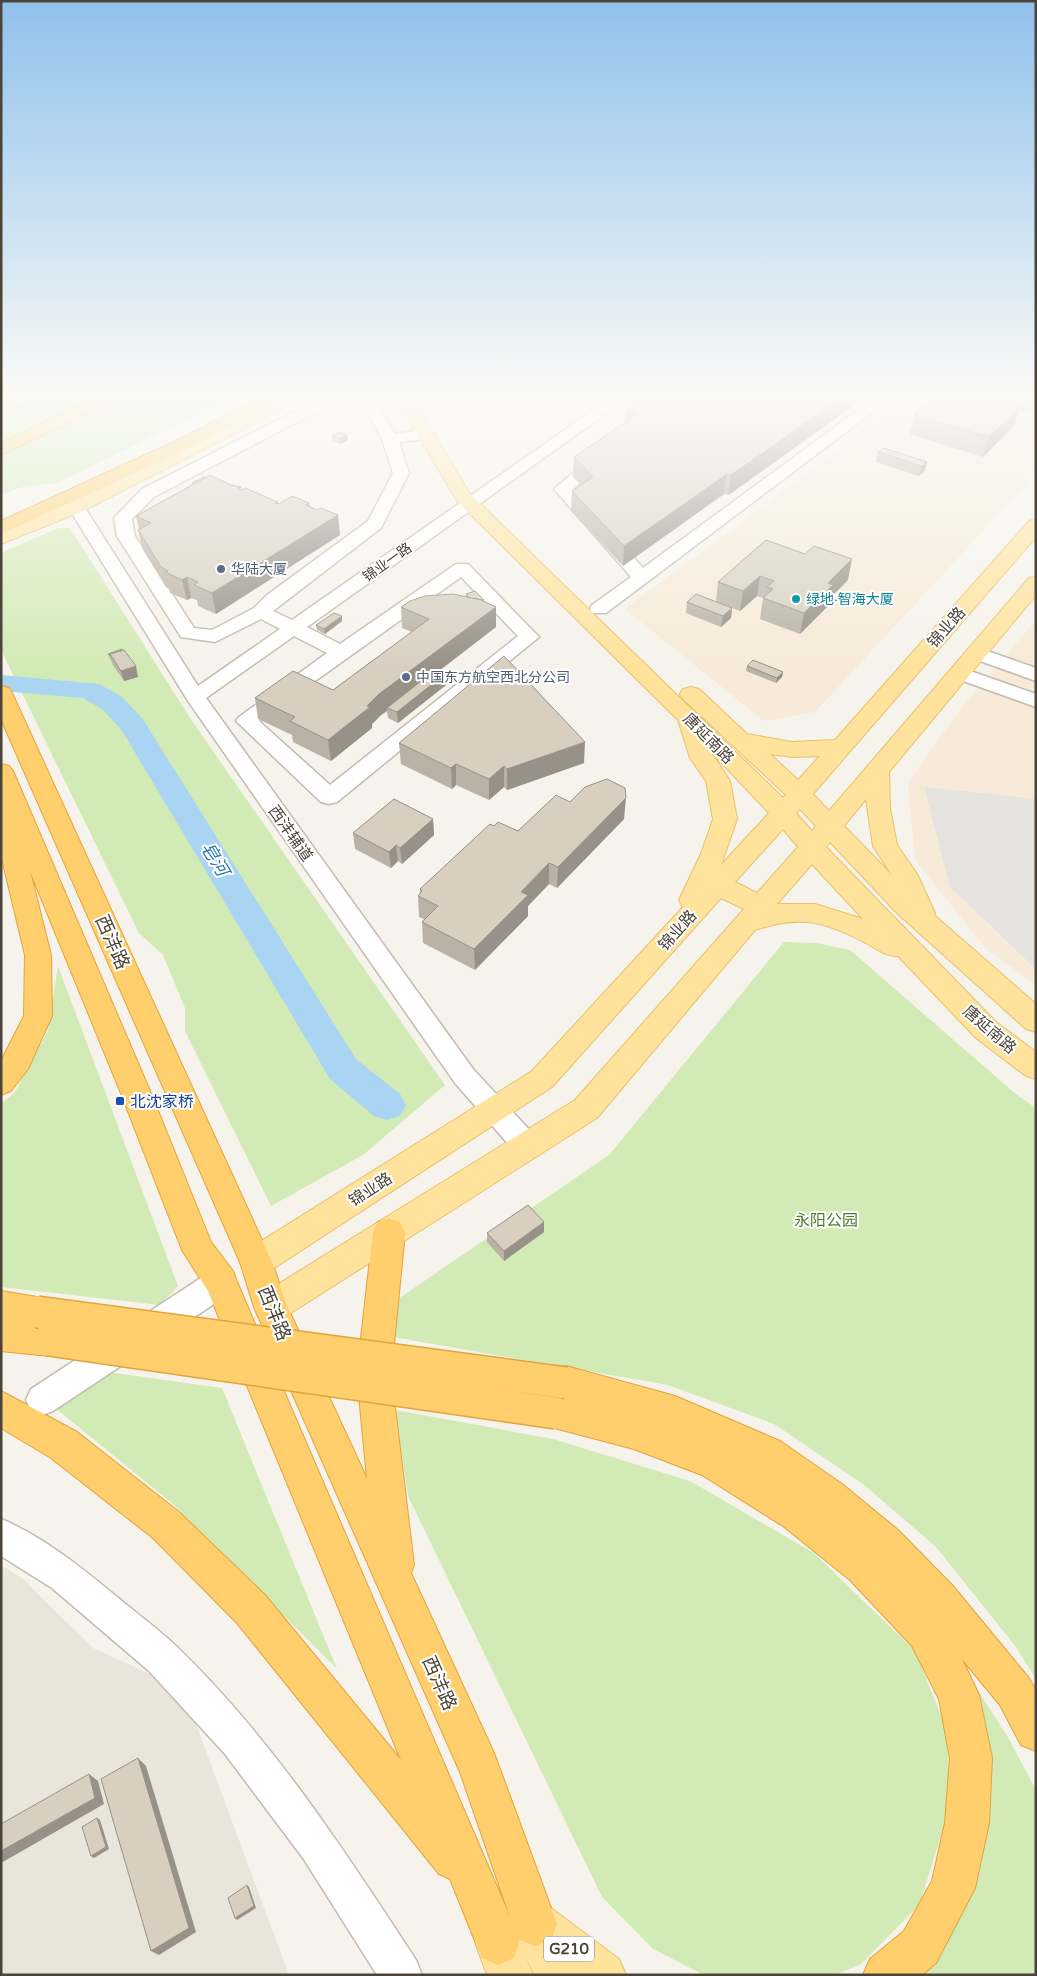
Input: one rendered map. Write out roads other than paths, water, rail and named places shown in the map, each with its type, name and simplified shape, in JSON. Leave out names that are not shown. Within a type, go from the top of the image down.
[{"type":"highway","points":[[1,528],[94,485]]},
{"type":"highway","name":"西沣路","points":[[4,699],[256,1262],[271,1307],[479,1768],[509,1954]]},
{"type":"highway","points":[[1,771],[135,1091],[198,1250],[221,1282],[473,1882],[509,1954]]},
{"type":"highway","points":[[1,806],[38,955],[38,1016],[18,1060],[1,1083]]},
{"type":"highway","points":[[389,1232],[374,1374],[398,1588]]},
{"type":"highway","points":[[1,1306],[43,1326],[675,1413],[767,1454],[829,1498],[885,1543],[938,1599],[1014,1691],[1036,1730]]},
{"type":"highway","points":[[1,1335],[43,1326]]},
{"type":"highway","points":[[561,1398],[634,1431],[713,1461],[796,1513],[864,1566],[926,1632],[959,1695],[971,1758],[967,1823],[954,1888],[920,1947],[886,1975]]},
{"type":"highway","points":[[1,1408],[64,1446],[166,1525],[251,1609],[473,1882]]},
{"type":"main road","points":[[1,538],[76,507],[120,485]]},
{"type":"main road","name":"唐延南路","points":[[465,485],[473,496],[688,716],[791,803],[830,826],[906,906],[1036,1021]]},
{"type":"main road","name":"唐延南路","points":[[469,485],[473,496],[511,526],[739,738],[791,803],[811,847],[986,1030],[1036,1068]]},
{"type":"main road","name":"锦业路","points":[[256,1262],[542,1079],[718,885],[1036,525]]},
{"type":"main road","points":[[271,1307],[586,1109],[830,826],[1036,582]]},
{"type":"main road","points":[[676,931],[714,854],[725,818],[718,781],[702,758],[688,716]]},
{"type":"main road","points":[[739,738],[776,750],[810,750],[840,746]]},
{"type":"main road","points":[[877,769],[878,808],[885,846],[904,874],[928,925]]},
{"type":"main road","points":[[718,885],[753,915],[785,912],[820,914],[856,927],[914,956]]},
{"type":"main road","points":[[509,1954],[558,1975]]},
{"type":"main road","name":"G210","points":[[509,1954],[603,1975]]},
{"type":"street","points":[[164,485],[148,493],[123,518],[126,536],[188,633],[215,636],[260,612],[274,598],[375,524],[395,485]]},
{"type":"street","name":"锦业一路","points":[[191,692],[490,485]]},
{"type":"street","points":[[567,485],[562,489],[641,577]]},
{"type":"street","points":[[599,608],[766,485]]},
{"type":"street","name":"西沣辅道","points":[[76,507],[191,692],[464,1076],[526,1146]]},
{"type":"street","points":[[462,568],[529,638],[329,797],[246,721],[341,652],[462,568]]},
{"type":"street","points":[[260,612],[341,652]]},
{"type":"street","points":[[976,653],[1036,675]]},
{"type":"street","points":[[959,673],[1036,700]]},
{"type":"street","points":[[42,1400],[221,1282]]},
{"type":"street","points":[[1,1536],[64,1576],[162,1658],[238,1741],[317,1844],[401,1975]]},
{"type":"waterway","name":"皂河","points":[[1,683],[89,690],[112,703],[132,724],[343,1069],[387,1105]]},
{"type":"place","name":"华陆大厦","points":[[221,569]]},
{"type":"place","name":"绿地·智海大厦","points":[[796,599]]},
{"type":"place","name":"中国东方航空西北分公司","points":[[406,677]]},
{"type":"place","name":"北沈家桥","points":[[120,1101]]},
{"type":"park label","name":"永阳公园","points":[[826,1220]]}]
